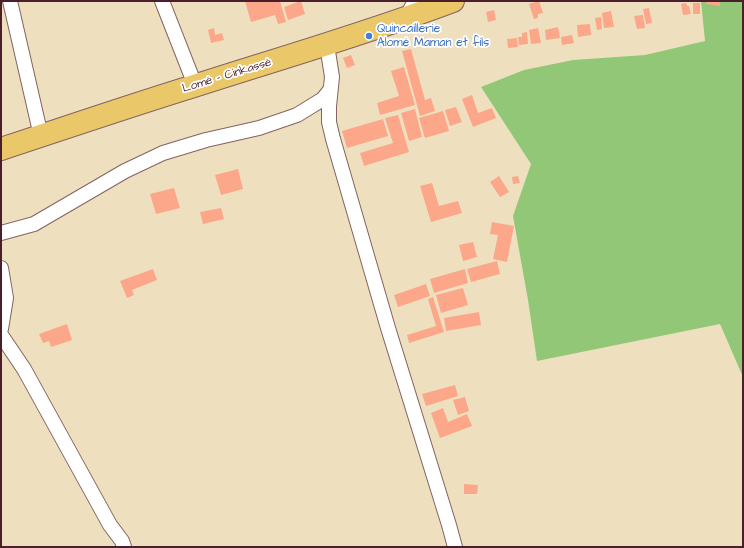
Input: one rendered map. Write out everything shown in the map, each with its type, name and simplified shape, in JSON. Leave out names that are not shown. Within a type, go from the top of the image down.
[{"type":"highway","name":"Lomé - Cinkassé","points":[[1,149],[195,85],[327,45],[410,10],[453,1]]},
{"type":"street","points":[[10,1],[41,136]]},
{"type":"street","points":[[162,1],[195,85]]},
{"type":"street","points":[[327,45],[332,78],[329,122],[333,139],[388,328],[450,525],[455,547]]},
{"type":"street","points":[[1,233],[34,224],[125,171],[163,153],[206,140],[259,128],[297,115],[323,99],[330,90]]},
{"type":"street","points":[[1,268],[6,298],[1,329]]},
{"type":"street","points":[[1,335],[24,369],[110,525],[122,541],[124,547]]},
{"type":"green space","points":[[701,1],[743,1],[743,377],[720,324],[537,361],[513,216],[531,164],[481,87],[524,70],[573,60],[645,55],[705,41]]},
{"type":"building","points":[[245,1],[280,1],[286,22],[278,24],[275,15],[251,22]]},
{"type":"building","points":[[301,1],[305,14],[288,20],[284,7]]},
{"type":"building","points":[[539,1],[543,13],[538,14],[538,18],[534,19],[529,4]]},
{"type":"building","points":[[706,1],[720,1],[720,6],[706,4]]},
{"type":"building","points":[[686,3],[687,6],[689,6],[691,14],[683,15],[681,4]]},
{"type":"building","points":[[693,3],[700,3],[700,14],[693,14]]},
{"type":"building","points":[[649,8],[652,23],[646,24],[643,9]]},
{"type":"building","points":[[494,10],[496,20],[488,22],[486,12]]},
{"type":"building","points":[[611,11],[614,27],[604,28],[602,13]]},
{"type":"building","points":[[643,15],[645,28],[637,29],[634,16]]},
{"type":"building","points":[[601,17],[602,29],[597,30],[595,18]]},
{"type":"building","points":[[590,24],[591,35],[578,37],[577,25]]},
{"type":"building","points":[[558,27],[560,38],[546,40],[545,30]]},
{"type":"building","points":[[214,28],[215,35],[222,33],[224,40],[211,43],[208,30]]},
{"type":"building","points":[[538,28],[541,43],[531,44],[529,30]]},
{"type":"building","points":[[527,32],[528,44],[519,45],[518,37],[522,37],[522,33]]},
{"type":"building","points":[[572,35],[574,43],[562,45],[561,37]]},
{"type":"building","points":[[517,38],[518,47],[508,48],[507,39]]},
{"type":"building","points":[[411,49],[425,100],[431,98],[435,111],[420,116],[402,51]]},
{"type":"building","points":[[351,55],[355,65],[347,68],[343,58]]},
{"type":"building","points":[[404,67],[415,105],[380,115],[377,103],[399,96],[391,71]]},
{"type":"building","points":[[472,95],[478,113],[492,108],[496,118],[473,127],[462,99]]},
{"type":"building","points":[[456,107],[462,122],[450,126],[445,110]]},
{"type":"building","points":[[415,109],[422,137],[409,141],[401,113]]},
{"type":"building","points":[[443,111],[449,131],[425,138],[419,118]]},
{"type":"building","points":[[398,115],[409,152],[364,166],[360,153],[393,143],[385,118]]},
{"type":"building","points":[[383,119],[388,136],[347,148],[342,131]]},
{"type":"building","points":[[238,169],[243,189],[221,195],[215,175]]},
{"type":"building","points":[[499,176],[509,192],[500,197],[490,182]]},
{"type":"building","points":[[518,176],[520,183],[513,184],[512,177]]},
{"type":"building","points":[[432,183],[439,206],[458,201],[462,213],[431,222],[420,186]]},
{"type":"building","points":[[174,188],[180,208],[156,214],[150,194]]},
{"type":"building","points":[[221,208],[224,219],[203,224],[200,212]]},
{"type":"building","points":[[492,222],[514,226],[507,262],[493,259],[498,235],[490,234]]},
{"type":"building","points":[[473,242],[477,257],[463,261],[459,245]]},
{"type":"building","points":[[497,261],[500,274],[471,282],[467,269]]},
{"type":"building","points":[[153,269],[157,280],[132,290],[134,295],[127,298],[120,281]]},
{"type":"building","points":[[465,269],[468,283],[434,293],[430,279]]},
{"type":"building","points":[[426,284],[430,296],[398,307],[394,295]]},
{"type":"building","points":[[463,288],[468,305],[441,313],[436,295]]},
{"type":"building","points":[[433,297],[444,332],[409,343],[407,335],[436,326],[428,299]]},
{"type":"building","points":[[479,312],[481,325],[446,331],[444,318]]},
{"type":"building","points":[[67,324],[72,340],[51,347],[49,341],[43,343],[39,334]]},
{"type":"building","points":[[455,385],[458,396],[426,406],[422,394]]},
{"type":"building","points":[[465,397],[469,411],[458,415],[453,400]]},
{"type":"building","points":[[443,408],[448,422],[467,414],[472,426],[440,438],[431,413]]},
{"type":"building","points":[[464,484],[478,485],[477,494],[464,494]]},
{"type":"place","name":"Quincaillerie Alomé Maman et fils","points":[[369,36]]}]
